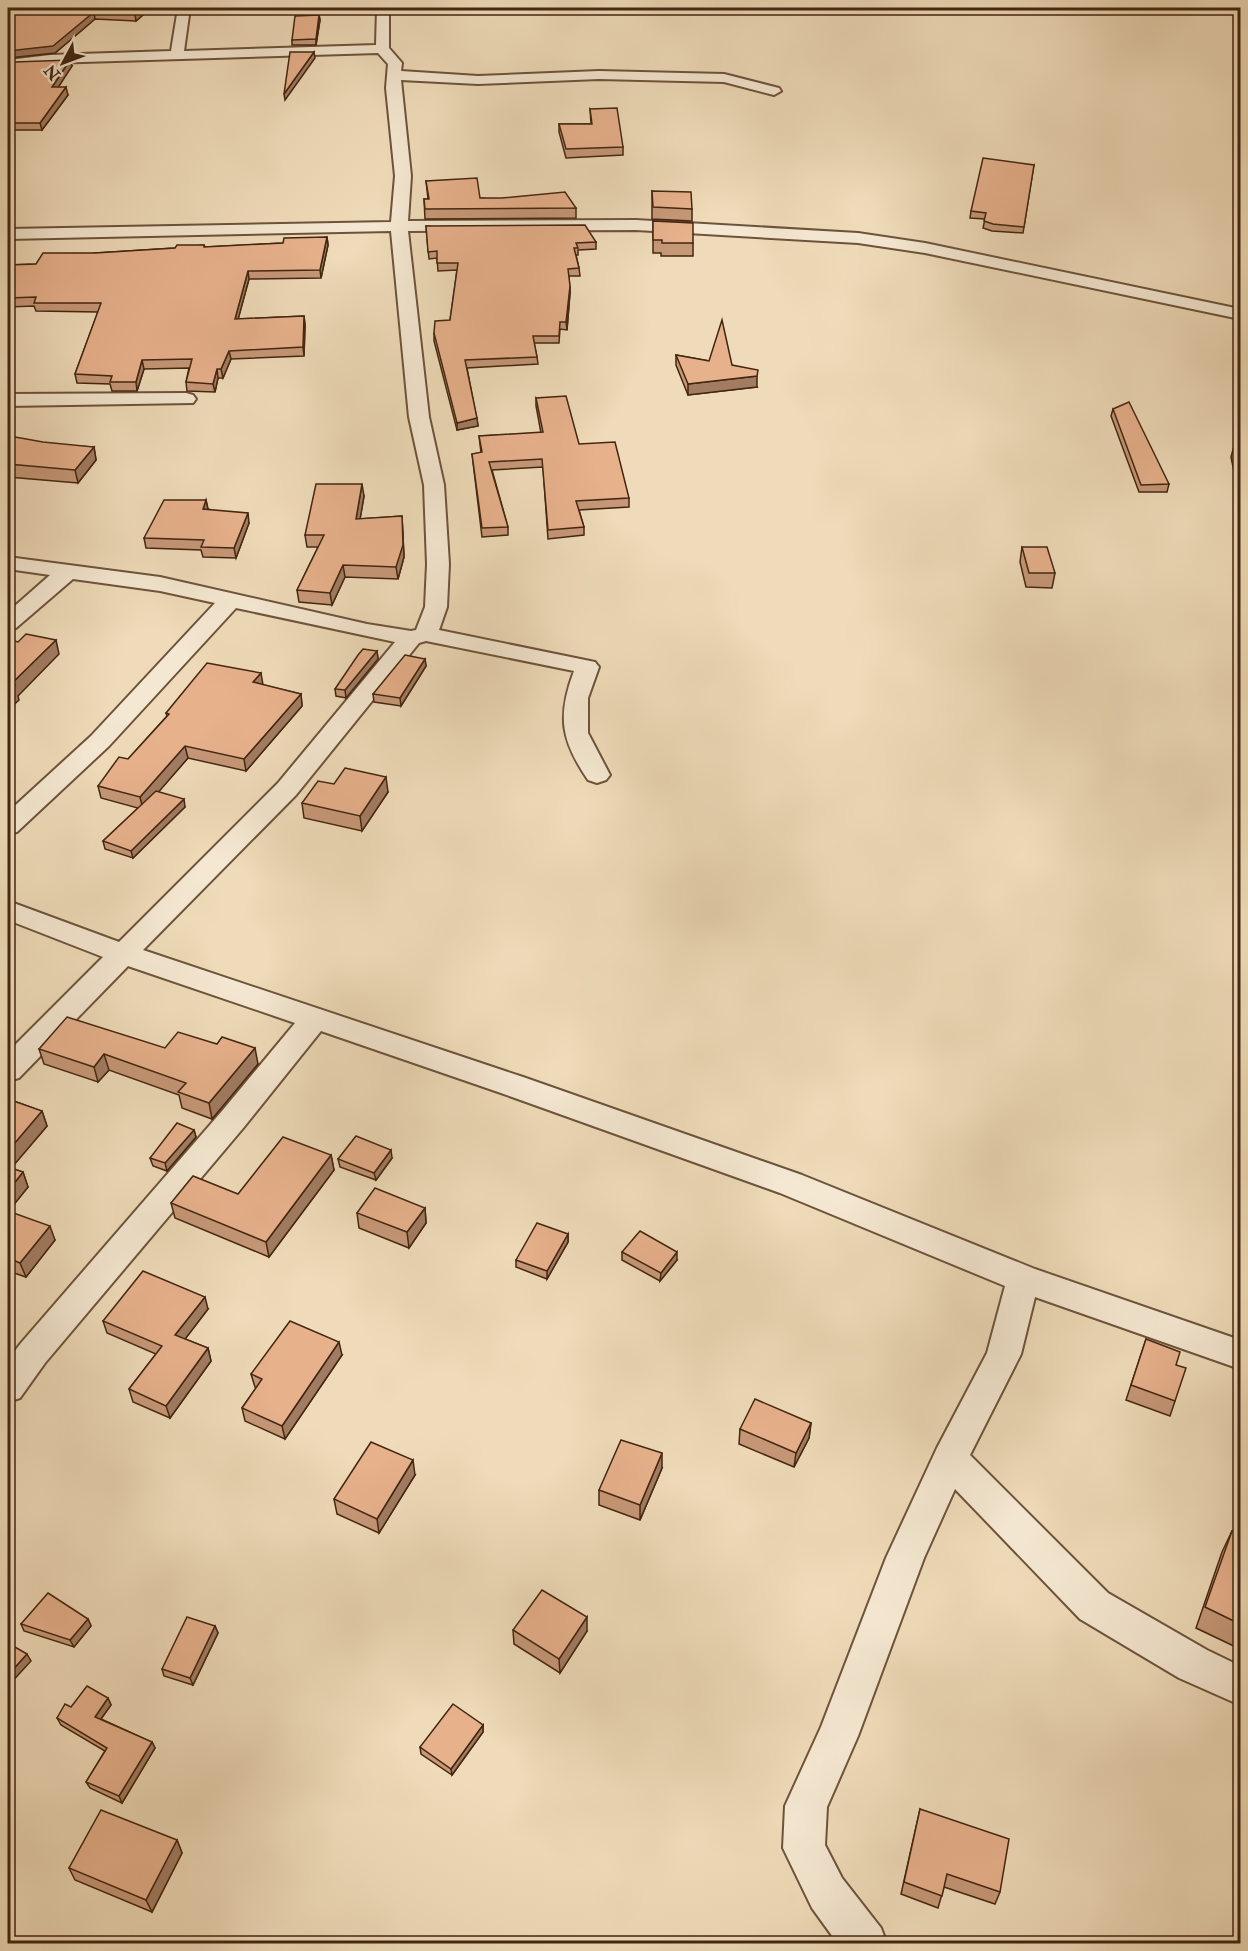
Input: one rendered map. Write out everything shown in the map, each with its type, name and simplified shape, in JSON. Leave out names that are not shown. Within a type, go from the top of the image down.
[{"type":"street","points":[[177,54],[184,8]]},
{"type":"street","points":[[381,49],[384,8]]},
{"type":"street","points":[[8,64],[50,59],[381,49],[395,63],[393,88],[403,176],[399,226],[419,417],[434,485],[438,564],[436,607],[418,636],[287,789],[8,1070]]},
{"type":"street","points":[[395,75],[478,80],[599,75],[724,78],[774,91]]},
{"type":"street","points":[[8,234],[399,226],[636,225],[858,238],[1015,266],[1240,314]]},
{"type":"street","points":[[8,400],[186,399]]},
{"type":"street","points":[[8,563],[160,584],[367,631],[418,636],[586,667],[576,698],[576,733],[597,775]]},
{"type":"street","points":[[8,624],[67,572]]},
{"type":"street","points":[[8,826],[100,741],[230,601]]},
{"type":"street","points":[[8,910],[124,954],[512,1085],[791,1184],[1023,1279],[1240,1354]]},
{"type":"street","points":[[8,1387],[33,1353],[233,1119],[314,1020]]},
{"type":"street","points":[[865,1944],[827,1893],[804,1848],[806,1806],[838,1736],[905,1558],[950,1460],[1004,1354],[1023,1279]]},
{"type":"street","points":[[950,1460],[1094,1606],[1193,1664],[1240,1686]]},
{"type":"building","points":[[8,8],[143,8],[135,14],[94,12],[53,46],[8,51]]},
{"type":"building","points":[[319,15],[316,39],[292,40],[295,16]]},
{"type":"building","points":[[290,52],[314,52],[284,94]]},
{"type":"building","points":[[70,60],[52,87],[66,87],[40,123],[8,123],[8,70],[14,62]]},
{"type":"building","points":[[617,108],[623,147],[566,149],[559,124],[592,124],[590,109]]},
{"type":"building","points":[[983,158],[1034,165],[1024,227],[993,224],[984,221],[986,213],[971,211]]},
{"type":"building","points":[[477,178],[480,198],[565,192],[576,208],[425,209],[424,199],[429,199],[426,181]]},
{"type":"building","points":[[652,191],[691,192],[692,209],[653,207]]},
{"type":"building","points":[[653,221],[693,223],[693,243],[662,243],[662,240],[653,240]]},
{"type":"building","points":[[585,225],[596,242],[576,243],[578,248],[574,248],[579,268],[568,269],[570,286],[566,322],[560,322],[559,336],[533,336],[537,357],[465,360],[477,418],[457,423],[434,333],[435,321],[450,320],[458,263],[437,263],[437,251],[428,252],[426,226]]},
{"type":"building","points":[[327,237],[320,270],[248,271],[235,319],[304,316],[303,347],[229,351],[221,369],[217,369],[213,384],[186,382],[192,359],[142,360],[136,382],[110,382],[112,376],[75,374],[101,303],[34,303],[36,297],[8,298],[8,265],[36,264],[43,253],[95,253],[175,248],[177,245],[204,245],[204,247],[283,243],[284,238]]},
{"type":"building","points":[[722,320],[732,365],[758,370],[757,376],[688,384],[676,355],[709,361]]},
{"type":"building","points":[[566,396],[579,444],[615,442],[629,498],[576,501],[584,527],[548,530],[542,459],[489,462],[508,527],[482,528],[472,454],[482,452],[479,436],[543,432],[536,398]]},
{"type":"building","points":[[1129,402],[1169,484],[1141,485],[1113,409]]},
{"type":"building","points":[[15,437],[94,447],[75,470],[8,464],[8,443]]},
{"type":"building","points":[[1237,445],[1240,450],[1240,476],[1234,446]]},
{"type":"building","points":[[316,484],[362,484],[356,519],[402,516],[403,545],[396,567],[343,565],[330,593],[297,590],[324,535],[305,535]]},
{"type":"building","points":[[164,500],[206,500],[203,509],[248,513],[234,548],[201,547],[204,540],[144,538]]},
{"type":"building","points":[[1022,547],[1047,547],[1055,573],[1029,573]]},
{"type":"building","points":[[26,634],[56,640],[11,684],[15,685],[8,692],[8,639],[18,642]]},
{"type":"building","points":[[363,649],[377,651],[345,690],[335,689],[358,655]]},
{"type":"building","points":[[405,655],[425,659],[400,698],[373,694]]},
{"type":"building","points":[[207,663],[261,673],[253,682],[301,694],[244,759],[185,746],[140,797],[98,786],[119,757],[128,759],[169,714],[166,713]]},
{"type":"building","points":[[345,768],[386,777],[360,816],[302,803],[318,781],[334,784]]},
{"type":"building","points":[[156,791],[184,799],[131,851],[103,841]]},
{"type":"building","points":[[67,1017],[165,1048],[178,1032],[217,1044],[222,1037],[255,1048],[209,1103],[178,1092],[186,1083],[104,1054],[94,1067],[39,1049]]},
{"type":"building","points":[[8,1099],[42,1111],[8,1151]]},
{"type":"building","points":[[177,1123],[194,1130],[165,1163],[150,1158]]},
{"type":"building","points":[[356,1136],[391,1150],[374,1173],[338,1159]]},
{"type":"building","points":[[283,1137],[331,1155],[266,1242],[171,1203],[193,1176],[238,1194]]},
{"type":"building","points":[[8,1167],[23,1172],[8,1191]]},
{"type":"building","points":[[375,1188],[425,1208],[407,1232],[357,1213]]},
{"type":"building","points":[[8,1211],[50,1226],[20,1263],[8,1258]]},
{"type":"building","points":[[537,1223],[568,1234],[547,1271],[516,1260]]},
{"type":"building","points":[[640,1231],[677,1252],[661,1273],[622,1252]]},
{"type":"building","points":[[143,1271],[205,1297],[175,1335],[208,1348],[166,1406],[129,1389],[162,1346],[103,1321]]},
{"type":"building","points":[[290,1321],[339,1342],[282,1426],[242,1408],[262,1379],[251,1374]]},
{"type":"building","points":[[1146,1339],[1180,1352],[1176,1365],[1186,1368],[1175,1401],[1131,1385]]},
{"type":"building","points":[[755,1399],[811,1423],[796,1453],[740,1429]]},
{"type":"building","points":[[621,1440],[662,1453],[640,1505],[599,1490]]},
{"type":"building","points":[[371,1442],[413,1460],[377,1519],[334,1499]]},
{"type":"building","points":[[1232,1531],[1240,1535],[1240,1624],[1205,1607]]},
{"type":"building","points":[[542,1590],[587,1617],[559,1659],[513,1630]]},
{"type":"building","points":[[48,1593],[88,1619],[70,1640],[21,1624]]},
{"type":"building","points":[[187,1617],[215,1626],[190,1678],[162,1669]]},
{"type":"building","points":[[8,1643],[27,1654],[8,1675]]},
{"type":"building","points":[[87,1686],[108,1698],[95,1717],[152,1742],[119,1796],[86,1782],[107,1748],[57,1718],[65,1704],[71,1707]]},
{"type":"building","points":[[453,1704],[483,1725],[451,1769],[420,1747]]},
{"type":"building","points":[[920,1809],[1009,1839],[1000,1892],[947,1874],[942,1896],[904,1882]]},
{"type":"building","points":[[101,1810],[177,1840],[146,1900],[69,1868]]}]
